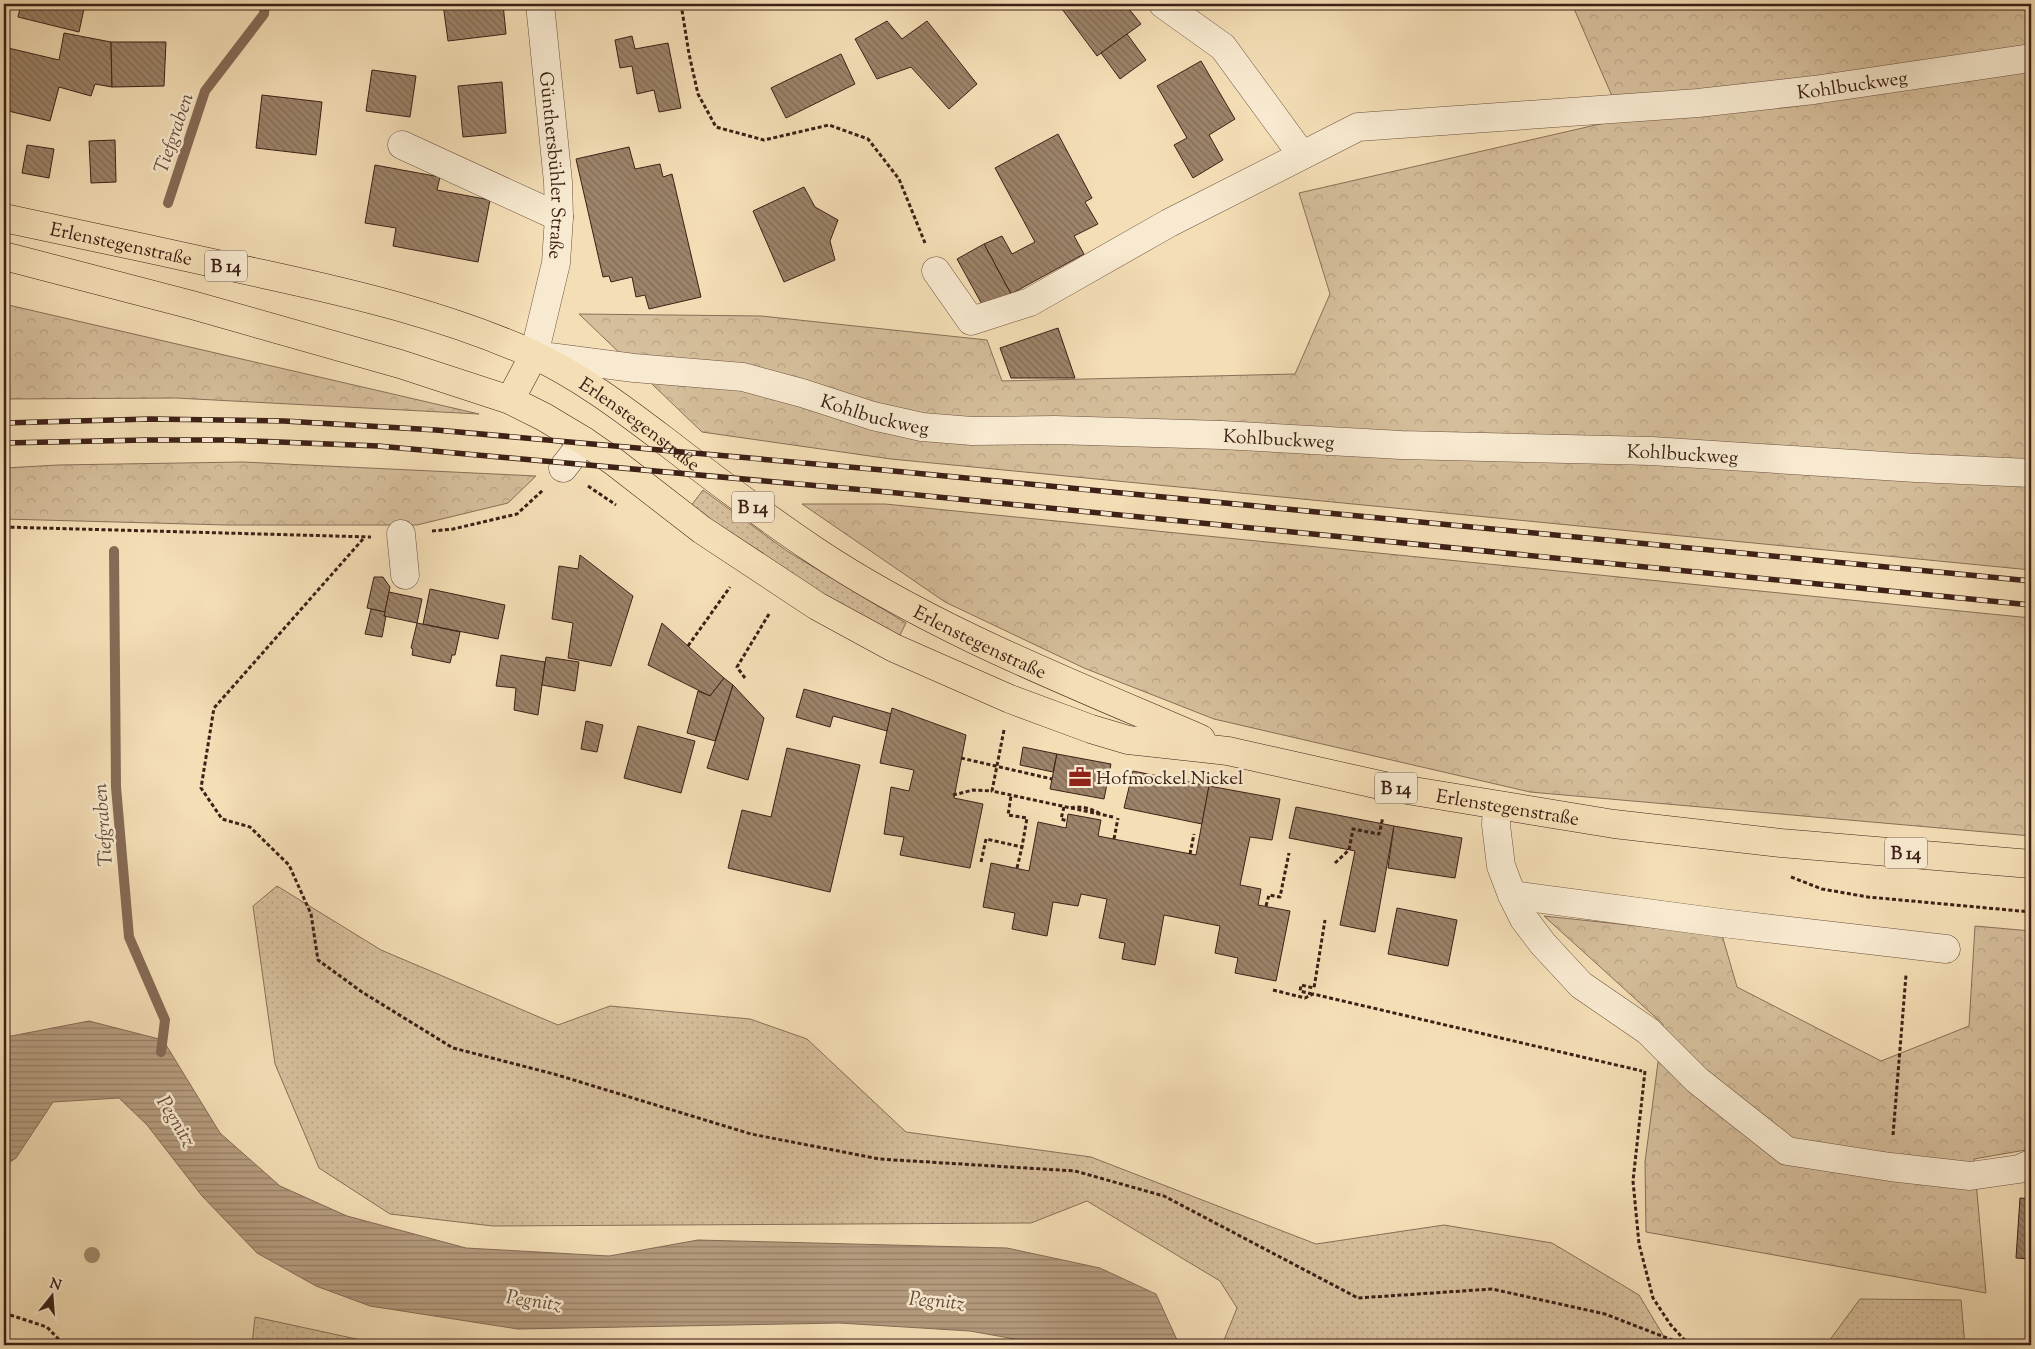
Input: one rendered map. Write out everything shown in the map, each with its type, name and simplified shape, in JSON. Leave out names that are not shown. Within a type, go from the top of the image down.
[{"type":"main road","name":"Erlenstegenstraße","points":[[4,218],[370,298],[447,320],[534,355],[573,376],[620,408],[815,551],[881,590],[981,643],[1228,751]]},
{"type":"main road","points":[[66,271],[76,233]]},
{"type":"main road","name":"Erlenstegenstraße","points":[[4,256],[66,271],[400,364],[510,400],[544,417],[584,441],[709,535],[809,602],[894,648],[968,681],[1043,712],[1128,740],[1228,751],[1390,787],[1614,824],[1781,843],[2031,864]]},
{"type":"main road","points":[[510,400],[534,355]]},
{"type":"main road","points":[[968,681],[981,643]]},
{"type":"street","name":"Günthersbühler Straße","points":[[534,355],[556,263],[559,217],[558,182],[540,4]]},
{"type":"street","points":[[1163,4],[1223,47],[1302,155]]},
{"type":"street","name":"Kohlbuckweg","points":[[936,271],[971,321],[1030,302],[1169,223],[1358,127],[1698,103],[1814,90],[2031,58]]},
{"type":"street","points":[[402,145],[559,217]]},
{"type":"street","name":"Kohlbuckweg","points":[[534,355],[634,368],[743,377],[802,393],[873,416],[922,427],[972,431],[1055,430],[1222,435],[1401,445],[1652,451],[1916,468],[2031,473]]},
{"type":"street","points":[[563,468],[584,441]]},
{"type":"street","points":[[401,534],[405,576]]},
{"type":"street","points":[[1497,806],[1496,825],[1501,866],[1524,919],[1543,944],[1581,985],[1648,1031],[1696,1080],[1787,1152],[1970,1176],[2019,1169],[2031,1164]]},
{"type":"street","points":[[1512,895],[1722,923],[1946,949]]},
{"type":"path","points":[[681,4],[698,94],[716,128],[764,140],[829,125],[868,138],[899,179],[936,271]]},
{"type":"path","points":[[4,527],[59,527],[363,538],[453,529],[517,514],[563,468]]},
{"type":"path","points":[[363,538],[214,708],[201,788],[222,819],[250,827],[289,865],[311,914],[318,960],[362,992],[453,1048],[554,1074],[750,1134],[879,1159],[1075,1171],[1164,1196],[1358,1298],[1492,1289],[1605,1314],[1685,1345]]},
{"type":"path","points":[[688,646],[730,587]]},
{"type":"path","points":[[745,678],[737,667],[769,614]]},
{"type":"path","points":[[992,791],[1005,727]]},
{"type":"path","points":[[961,758],[1052,778]]},
{"type":"path","points":[[953,794],[973,790],[992,791],[1113,817]]},
{"type":"path","points":[[1011,796],[1008,815],[1026,818],[1017,868]]},
{"type":"path","points":[[1064,807],[1061,819],[1067,821]]},
{"type":"path","points":[[1335,863],[1349,850],[1354,830],[1379,834],[1384,812]]},
{"type":"path","points":[[1114,839],[1118,818]]},
{"type":"path","points":[[1190,854],[1194,834]]},
{"type":"path","points":[[981,862],[986,839],[1022,847]]},
{"type":"path","points":[[1266,906],[1269,895],[1280,898],[1289,853]]},
{"type":"path","points":[[1788,875],[1822,889],[1868,898],[2031,912]]},
{"type":"path","points":[[1325,920],[1314,988],[1301,985],[1300,991],[1645,1072]]},
{"type":"path","points":[[1890,1167],[1909,944]]},
{"type":"path","points":[[1273,990],[1305,998],[1313,994]]},
{"type":"path","points":[[1648,1031],[1633,1181],[1639,1244],[1653,1298],[1670,1324],[1689,1345]]},
{"type":"path","points":[[4,1313],[47,1327],[64,1345]]},
{"type":"green space","points":[[1572,4],[2031,4],[2031,570],[891,459],[702,432],[579,314],[761,316],[987,340],[1002,381],[1295,374],[1330,294],[1299,193],[1622,119]]},
{"type":"green space","points":[[4,304],[479,414],[176,398],[4,399]]},
{"type":"green space","points":[[243,462],[536,476],[508,503],[417,525],[227,525],[4,519],[4,468],[58,465]]},
{"type":"green space","points":[[703,490],[787,551],[906,623],[898,639],[822,597],[690,507]]},
{"type":"green space","points":[[802,504],[885,504],[2031,618],[2031,836],[1530,792],[1214,719],[1084,668],[945,602]]},
{"type":"green space","points":[[277,886],[381,950],[558,1025],[610,1006],[750,1019],[807,1039],[906,1132],[1091,1157],[1316,1244],[1444,1225],[1552,1243],[1639,1295],[1669,1345],[1222,1345],[1237,1308],[1220,1281],[1087,1201],[1031,1223],[493,1226],[390,1214],[319,1168],[275,1064],[253,906]]},
{"type":"green space","points":[[1544,916],[1722,935],[1737,987],[1881,1061],[1969,1026],[1975,926],[2031,931],[2031,1149],[1974,1159],[1986,1293],[1646,1232],[1645,1162],[1663,1024]]},
{"type":"green space","points":[[1860,1299],[1961,1300],[1965,1345],[1826,1345]]},
{"type":"green space","points":[[255,1317],[384,1345],[252,1345]]},
{"type":"water","name":"Pegnitz","points":[[89,1021],[163,1040],[220,1133],[280,1186],[347,1216],[466,1248],[609,1256],[698,1240],[1007,1248],[1100,1268],[1156,1294],[1178,1342],[1177,1345],[1048,1345],[970,1331],[839,1323],[518,1329],[370,1306],[316,1286],[257,1253],[202,1196],[147,1125],[119,1098],[53,1102],[16,1158],[4,1166],[4,1040],[6,1037]]},
{"type":"building","points":[[21,4],[85,4],[79,32],[18,17]]},
{"type":"building","points":[[443,4],[503,4],[506,34],[448,41]]},
{"type":"building","points":[[1060,4],[1125,4],[1141,24],[1097,56]]},
{"type":"building","points":[[887,21],[902,39],[927,21],[977,84],[949,109],[911,67],[877,79],[855,39]]},
{"type":"building","points":[[64,33],[111,42],[112,87],[95,84],[91,96],[59,87],[50,121],[4,110],[4,47],[59,60]]},
{"type":"building","points":[[1127,34],[1146,60],[1120,79],[1101,53]]},
{"type":"building","points":[[632,36],[635,49],[668,43],[681,108],[659,112],[654,90],[637,94],[632,66],[620,68],[615,40]]},
{"type":"building","points":[[111,42],[166,42],[164,86],[112,87]]},
{"type":"building","points":[[841,54],[855,84],[786,118],[771,88]]},
{"type":"building","points":[[1201,61],[1235,119],[1209,135],[1223,160],[1193,178],[1174,145],[1187,138],[1157,86]]},
{"type":"building","points":[[372,70],[416,76],[410,117],[366,111]]},
{"type":"building","points":[[502,82],[506,133],[463,137],[458,86]]},
{"type":"building","points":[[262,95],[322,102],[316,155],[256,148]]},
{"type":"building","points":[[1058,134],[1092,198],[1085,202],[1098,224],[1074,236],[1084,254],[1011,294],[984,244],[1002,236],[1012,254],[1035,242],[995,168]]},
{"type":"building","points":[[115,140],[116,182],[91,183],[89,141]]},
{"type":"building","points":[[27,145],[54,149],[49,178],[22,173]]},
{"type":"building","points":[[629,147],[635,169],[660,164],[663,177],[672,174],[701,297],[649,309],[645,295],[636,297],[632,277],[611,282],[609,276],[603,277],[576,159]]},
{"type":"building","points":[[375,165],[440,177],[437,190],[490,200],[478,262],[393,246],[396,228],[365,223]]},
{"type":"building","points":[[804,187],[815,207],[838,220],[830,241],[835,260],[784,282],[753,211]]},
{"type":"building","points":[[984,244],[1011,294],[984,308],[957,259]]},
{"type":"building","points":[[1058,328],[1075,378],[1011,378],[1000,348]]},
{"type":"building","points":[[580,555],[633,596],[611,666],[568,658],[573,623],[552,619],[559,566],[578,569]]},
{"type":"building","points":[[374,577],[383,577],[390,587],[385,612],[367,608]]},
{"type":"building","points":[[430,589],[505,605],[498,639],[423,624]]},
{"type":"building","points":[[389,592],[422,599],[417,623],[384,616]]},
{"type":"building","points":[[371,609],[385,612],[382,637],[365,634]]},
{"type":"building","points":[[417,623],[460,632],[455,655],[452,655],[450,663],[412,655],[413,649],[411,648]]},
{"type":"building","points":[[662,623],[724,678],[710,696],[648,665]]},
{"type":"building","points":[[501,655],[545,662],[538,715],[514,710],[516,688],[496,686]]},
{"type":"building","points":[[546,657],[579,662],[575,691],[542,685]]},
{"type":"building","points":[[724,678],[733,685],[715,741],[687,733],[698,691],[710,696]]},
{"type":"building","points":[[733,685],[764,718],[748,780],[707,768]]},
{"type":"building","points":[[804,689],[892,714],[887,731],[833,716],[830,727],[796,717]]},
{"type":"building","points":[[892,708],[966,735],[954,798],[983,804],[970,868],[900,855],[904,837],[884,834],[891,787],[909,791],[914,770],[880,763]]},
{"type":"building","points":[[586,721],[603,725],[597,752],[581,749]]},
{"type":"building","points":[[638,726],[695,741],[681,793],[624,778]]},
{"type":"building","points":[[1023,747],[1057,754],[1053,772],[1020,765]]},
{"type":"building","points":[[787,748],[860,765],[830,892],[728,868],[742,810],[771,817]]},
{"type":"building","name":"Hofmockel Nickel","points":[[1057,754],[1111,764],[1104,799],[1050,789]]},
{"type":"building","points":[[1133,771],[1209,786],[1202,824],[1124,808]]},
{"type":"building","points":[[1209,786],[1280,799],[1272,840],[1250,837],[1240,885],[1261,889],[1258,905],[1290,911],[1276,981],[1235,973],[1238,958],[1215,953],[1220,926],[1164,915],[1155,965],[1122,959],[1125,943],[1099,938],[1107,899],[1081,894],[1078,906],[1053,902],[1047,936],[1012,929],[1015,913],[983,907],[991,863],[1029,871],[1038,822],[1066,828],[1068,814],[1101,820],[1098,836],[1196,855]]},
{"type":"building","points":[[1296,807],[1394,826],[1375,932],[1340,925],[1355,851],[1289,838]]},
{"type":"building","points":[[1394,826],[1462,838],[1455,878],[1388,868]]},
{"type":"building","points":[[1397,908],[1457,920],[1448,966],[1388,954]]},
{"type":"building","points":[[2020,1198],[2031,1199],[2031,1259],[2016,1258]]},
{"type":"waterway","name":"Tiefgraben","points":[[168,203],[205,91],[264,14],[265,4]]},
{"type":"waterway","name":"Tiefgraben","points":[[114,551],[116,787],[129,937],[165,1020],[161,1052]]},
{"type":"railway","points":[[4,423],[150,419],[284,421],[436,430],[883,470],[2031,581]]},
{"type":"railway","points":[[4,443],[226,440],[378,446],[887,492],[2031,605]]},
{"type":"place","name":"Hofmockel Nickel","points":[[1080,777]]}]
